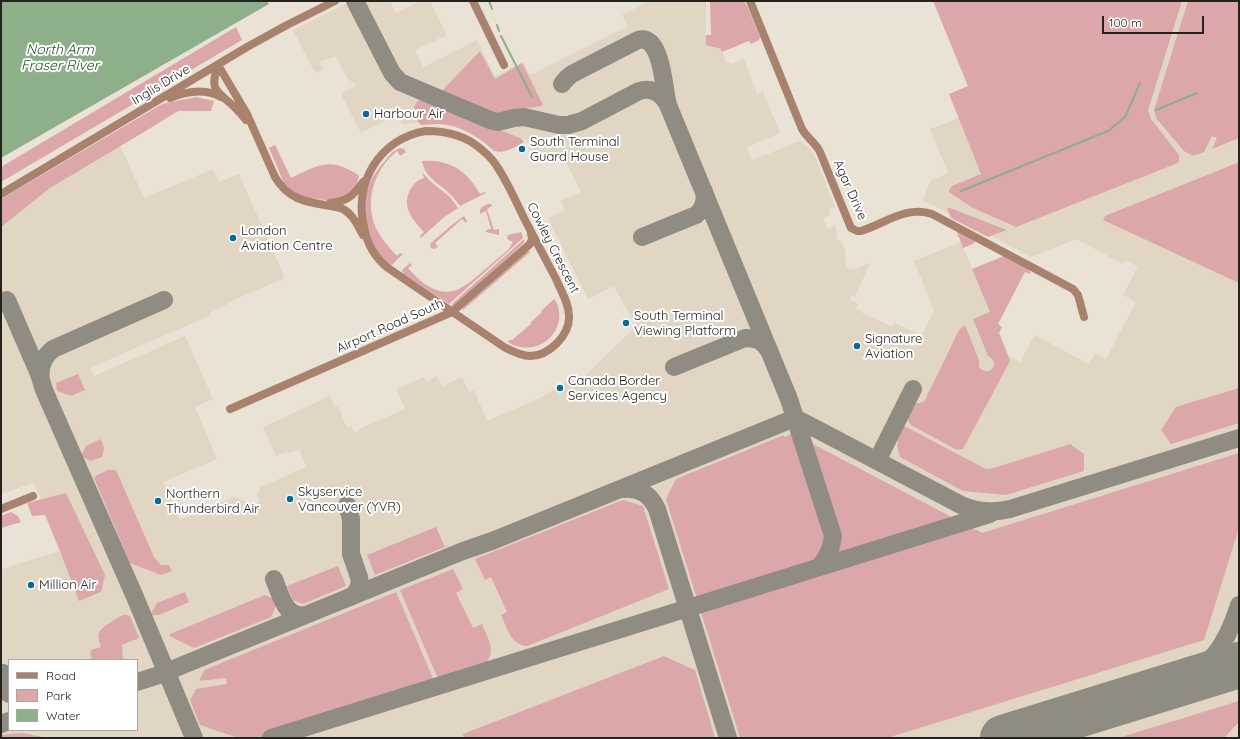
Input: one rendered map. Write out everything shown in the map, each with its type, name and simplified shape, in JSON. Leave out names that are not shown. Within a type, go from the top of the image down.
[{"type":"street","name":"Inglis Drive","points":[[1,194],[287,25],[336,1]]},
{"type":"street","points":[[473,1],[504,65]]},
{"type":"street","name":"Agar Drive","points":[[750,1],[802,129],[818,148],[851,228],[861,231],[911,211],[923,211],[932,214],[1069,286],[1077,293],[1084,316]]},
{"type":"street","points":[[218,65],[214,77],[214,84],[217,92],[240,113],[253,128]]},
{"type":"street","points":[[218,65],[247,114],[275,176],[283,188],[288,193],[300,200],[341,208],[349,213],[356,222],[370,248]]},
{"type":"street","points":[[153,104],[174,96],[196,92],[214,93],[224,99]]},
{"type":"street","name":"Cowley Crescent","points":[[426,131],[435,131],[455,135],[476,144],[498,168],[531,230],[558,283],[568,307],[569,317],[565,333],[551,348],[539,355],[530,356],[519,354],[504,347],[382,264],[370,248],[362,220],[361,211],[363,192],[368,174],[385,150],[404,137],[416,132],[426,131]]},
{"type":"street","points":[[324,204],[340,202],[349,198],[357,190],[368,174]]},
{"type":"street","name":"Airport Road South","points":[[230,409],[452,312],[530,244],[532,236],[531,230]]},
{"type":"street","points":[[1,509],[33,496]]},
{"type":"shaded area","points":[[351,1],[390,1],[396,13],[421,1],[430,1],[447,35],[415,50],[423,67],[477,40],[495,76],[523,62],[530,75],[628,26],[622,15],[649,1],[706,1],[706,45],[721,49],[726,62],[729,62],[730,64],[744,59],[757,94],[763,91],[780,133],[747,147],[752,160],[800,141],[813,152],[835,207],[829,209],[831,215],[823,218],[827,229],[835,226],[837,231],[836,238],[842,242],[845,249],[846,267],[853,270],[870,263],[855,297],[851,295],[850,299],[858,304],[856,309],[893,327],[895,323],[914,332],[908,344],[916,348],[934,310],[914,261],[961,242],[1009,356],[1020,362],[1035,335],[1089,364],[1095,353],[1106,359],[1136,302],[1123,295],[1138,267],[1126,260],[1123,264],[1076,239],[1031,257],[923,200],[931,180],[948,173],[930,129],[959,118],[949,94],[968,86],[937,10],[951,1],[1239,1],[1239,738],[1,738],[1,569],[60,551],[53,535],[51,523],[34,483],[1,494],[1,225],[42,189],[120,145],[144,198],[213,169],[219,182],[239,174],[285,278],[227,303],[228,304],[210,313],[211,315],[90,368],[94,376],[185,336],[213,399],[195,407],[217,459],[163,482],[180,520],[233,497],[255,505],[260,502],[257,495],[261,487],[306,467],[299,449],[289,453],[288,451],[276,456],[263,427],[330,396],[335,407],[338,406],[347,428],[351,426],[354,433],[360,430],[359,429],[405,409],[396,389],[424,377],[426,382],[437,376],[442,386],[462,377],[469,392],[474,390],[487,421],[542,397],[568,380],[571,385],[582,379],[637,325],[614,286],[588,299],[548,218],[565,210],[561,201],[581,192],[564,158],[545,152],[535,157],[525,138],[501,149],[466,128],[430,122],[402,124],[397,115],[361,133],[341,94],[356,85],[348,79],[335,56],[320,62],[323,69],[315,73],[293,30]]},
{"type":"green space","points":[[710,1],[744,1],[760,37],[759,40],[751,44],[749,41],[722,52],[721,49],[706,45],[706,35],[711,35]]},
{"type":"green space","points":[[933,1],[1182,1],[1148,110],[1151,119],[1179,155],[1178,163],[1016,227],[973,208],[949,192],[952,186],[981,174],[949,94],[968,86]]},
{"type":"green space","points":[[1188,1],[1239,1],[1239,138],[1212,149],[1217,138],[1212,136],[1204,152],[1193,156],[1184,151],[1156,118],[1154,110]]},
{"type":"green space","points":[[236,27],[242,40],[1,182],[1,167]]},
{"type":"green space","points":[[480,51],[495,79],[522,63],[543,105],[522,109],[495,119],[439,94]]},
{"type":"green space","points":[[196,97],[214,101],[211,111],[178,111],[50,188],[1,227],[1,199],[162,104]]},
{"type":"green space","points":[[422,99],[522,139],[524,142],[510,150],[498,152],[494,151],[475,136],[461,129],[438,124],[421,125],[418,122],[414,107],[417,102]]},
{"type":"green space","points":[[275,145],[291,178],[324,164],[330,164],[341,166],[357,174],[359,176],[356,186],[351,193],[333,201],[309,198],[294,193],[284,183],[269,148]]},
{"type":"green space","points":[[400,148],[404,149],[406,152],[400,156],[397,151],[382,167],[373,186],[371,197],[373,218],[378,232],[385,243],[397,256],[400,253],[403,254],[392,265],[384,260],[372,243],[366,222],[365,211],[367,191],[372,179],[381,165],[395,150]]},
{"type":"green space","points":[[422,161],[441,162],[457,168],[469,179],[480,194],[486,193],[460,206],[450,194],[429,176]]},
{"type":"green space","points":[[1237,163],[1239,164],[1239,283],[1103,220],[1105,216]]},
{"type":"green space","points":[[422,172],[431,182],[450,197],[458,208],[443,218],[421,238],[420,236],[424,232],[412,218],[407,202],[411,188],[414,184],[424,178]]},
{"type":"green space","points":[[488,204],[491,204],[492,206],[487,209],[494,230],[499,229],[499,235],[486,232],[486,230],[491,229],[486,211],[480,214],[480,210]]},
{"type":"green space","points":[[947,208],[1007,230],[988,237],[951,218]]},
{"type":"green space","points":[[464,216],[467,221],[466,223],[462,219],[435,243],[438,247],[435,249],[431,248],[431,243]]},
{"type":"green space","points":[[957,231],[974,240],[975,243],[963,248]]},
{"type":"green space","points":[[521,232],[523,238],[449,304],[404,274],[402,271],[410,263],[412,265],[408,268],[425,284],[440,291],[453,291],[472,281],[509,249],[513,242],[507,239],[508,235]]},
{"type":"green space","points":[[524,239],[522,245],[455,305],[451,306],[454,302]]},
{"type":"green space","points":[[526,252],[530,252],[462,310]]},
{"type":"green space","points":[[1004,256],[1028,269],[1031,273],[1025,272],[998,324],[1002,327],[999,333],[1010,361],[963,449],[957,450],[911,425],[907,419],[914,404],[924,402],[959,330],[965,325],[979,360],[979,367],[983,370],[990,371],[994,366],[994,362],[988,356],[973,319],[990,312],[972,269]]},
{"type":"green space","points":[[554,299],[559,309],[559,320],[552,335],[546,341],[540,345],[532,347],[516,346],[508,342],[531,324],[531,322],[542,312],[541,311]]},
{"type":"green space","points":[[78,374],[85,390],[71,396],[57,391],[56,383]]},
{"type":"green space","points":[[1239,388],[1239,423],[1171,444],[1161,430],[1176,407]]},
{"type":"green space","points":[[904,426],[986,469],[994,468],[1070,444],[1084,454],[1084,471],[1006,495],[963,491],[900,457],[898,441]]},
{"type":"green space","points":[[794,434],[982,533],[1239,453],[1239,528],[1204,640],[887,738],[740,738],[666,499],[676,479],[784,435],[785,437]]},
{"type":"green space","points":[[101,439],[104,448],[102,457],[91,461],[81,456],[86,446]]},
{"type":"green space","points":[[108,470],[116,470],[154,557],[161,565],[169,565],[172,571],[161,575],[130,563],[94,478]]},
{"type":"green space","points":[[66,493],[105,575],[101,592],[79,601],[45,515],[32,516],[27,503]]},
{"type":"green space","points":[[623,500],[643,506],[669,589],[527,646],[517,643],[510,635],[501,615],[507,612],[491,577],[485,580],[475,559]]},
{"type":"green space","points":[[11,512],[18,516],[21,522],[1,528],[1,516]]},
{"type":"green space","points":[[436,527],[445,547],[375,575],[367,555]]},
{"type":"green space","points":[[338,566],[346,586],[303,604],[293,600],[287,586]]},
{"type":"green space","points":[[453,569],[463,589],[456,593],[473,628],[482,624],[490,643],[491,652],[487,662],[439,681],[400,590]]},
{"type":"green space","points":[[185,592],[189,602],[159,615],[150,615],[157,603]]},
{"type":"green space","points":[[396,592],[435,683],[295,738],[238,738],[200,725],[190,700],[196,689],[227,684],[226,678],[199,681],[204,670]]},
{"type":"green space","points":[[265,595],[272,598],[276,606],[271,617],[194,648],[169,636],[170,634]]},
{"type":"green space","points":[[123,615],[130,616],[139,638],[122,645],[123,659],[92,659],[90,653],[91,650],[101,647],[98,636],[100,631]]},
{"type":"green space","points":[[664,656],[695,670],[715,738],[464,738],[463,734]]},
{"type":"green space","points":[[1239,701],[1239,722],[1224,738],[1118,738]]},
{"type":"green space","points":[[23,733],[48,738],[1,738],[1,735]]},
{"type":"water","name":"North Arm Fraser River","points":[[1,1],[267,1],[269,4],[1,158]]},
{"type":"waterway","points":[[489,1],[492,9]]},
{"type":"waterway","points":[[497,25],[499,31]]},
{"type":"waterway","points":[[501,36],[532,97]]},
{"type":"waterway","points":[[961,191],[1108,131],[1125,117],[1140,83]]},
{"type":"waterway","points":[[1156,110],[1197,93]]},
{"type":"taxiway","points":[[355,1],[392,73],[400,82],[490,120],[498,122],[524,117],[559,125],[568,125],[582,121],[639,91],[644,90],[660,94],[668,105]]},
{"type":"taxiway","points":[[562,84],[572,74],[638,40],[646,40],[652,45],[657,53],[668,105],[789,399],[833,536],[829,553],[819,567]]},
{"type":"taxiway","points":[[642,237],[696,215],[704,204],[704,191]]},
{"type":"taxiway","points":[[7,300],[39,374],[44,390],[135,597],[194,738]]},
{"type":"taxiway","points":[[41,380],[42,363],[53,349],[164,300]]},
{"type":"taxiway","points":[[674,367],[745,338],[759,341],[765,345],[769,351]]},
{"type":"taxiway","points":[[877,461],[913,389]]},
{"type":"taxiway","points":[[138,682],[156,676],[790,420],[799,420],[961,505],[985,511],[1010,509],[1239,438]]},
{"type":"taxiway","points":[[622,489],[639,490],[651,499],[657,509],[728,738]]},
{"type":"taxiway","points":[[347,505],[351,519],[351,554],[360,583],[357,591],[351,597]]},
{"type":"taxiway","points":[[271,738],[990,514]]},
{"type":"taxiway","points":[[274,579],[281,598],[288,609],[293,613],[306,615]]},
{"type":"taxiway","points":[[1161,689],[1191,674],[1212,658],[1227,636],[1239,605]]},
{"type":"taxiway","points":[[3,673],[8,690]]},
{"type":"taxiway","points":[[1185,684],[1209,678],[1239,674]]},
{"type":"taxiway","points":[[1,724],[8,721]]},
{"type":"runway","points":[[1003,738],[1239,665]]},
{"type":"place","name":"Harbour Air","points":[[366,114]]},
{"type":"place","name":"South Terminal Guard House","points":[[522,149]]},
{"type":"place","name":"London Aviation Centre","points":[[233,238]]},
{"type":"place","name":"South Terminal Viewing Platform","points":[[626,323]]},
{"type":"place","name":"Signature Aviation","points":[[857,346]]},
{"type":"place","name":"Canada Border Services Agency","points":[[560,388]]},
{"type":"place","name":"Skyservice Vancouver (YVR)","points":[[290,499]]},
{"type":"place","name":"Northern Thunderbird Air","points":[[158,501]]},
{"type":"place","name":"Million Air","points":[[31,585]]}]
